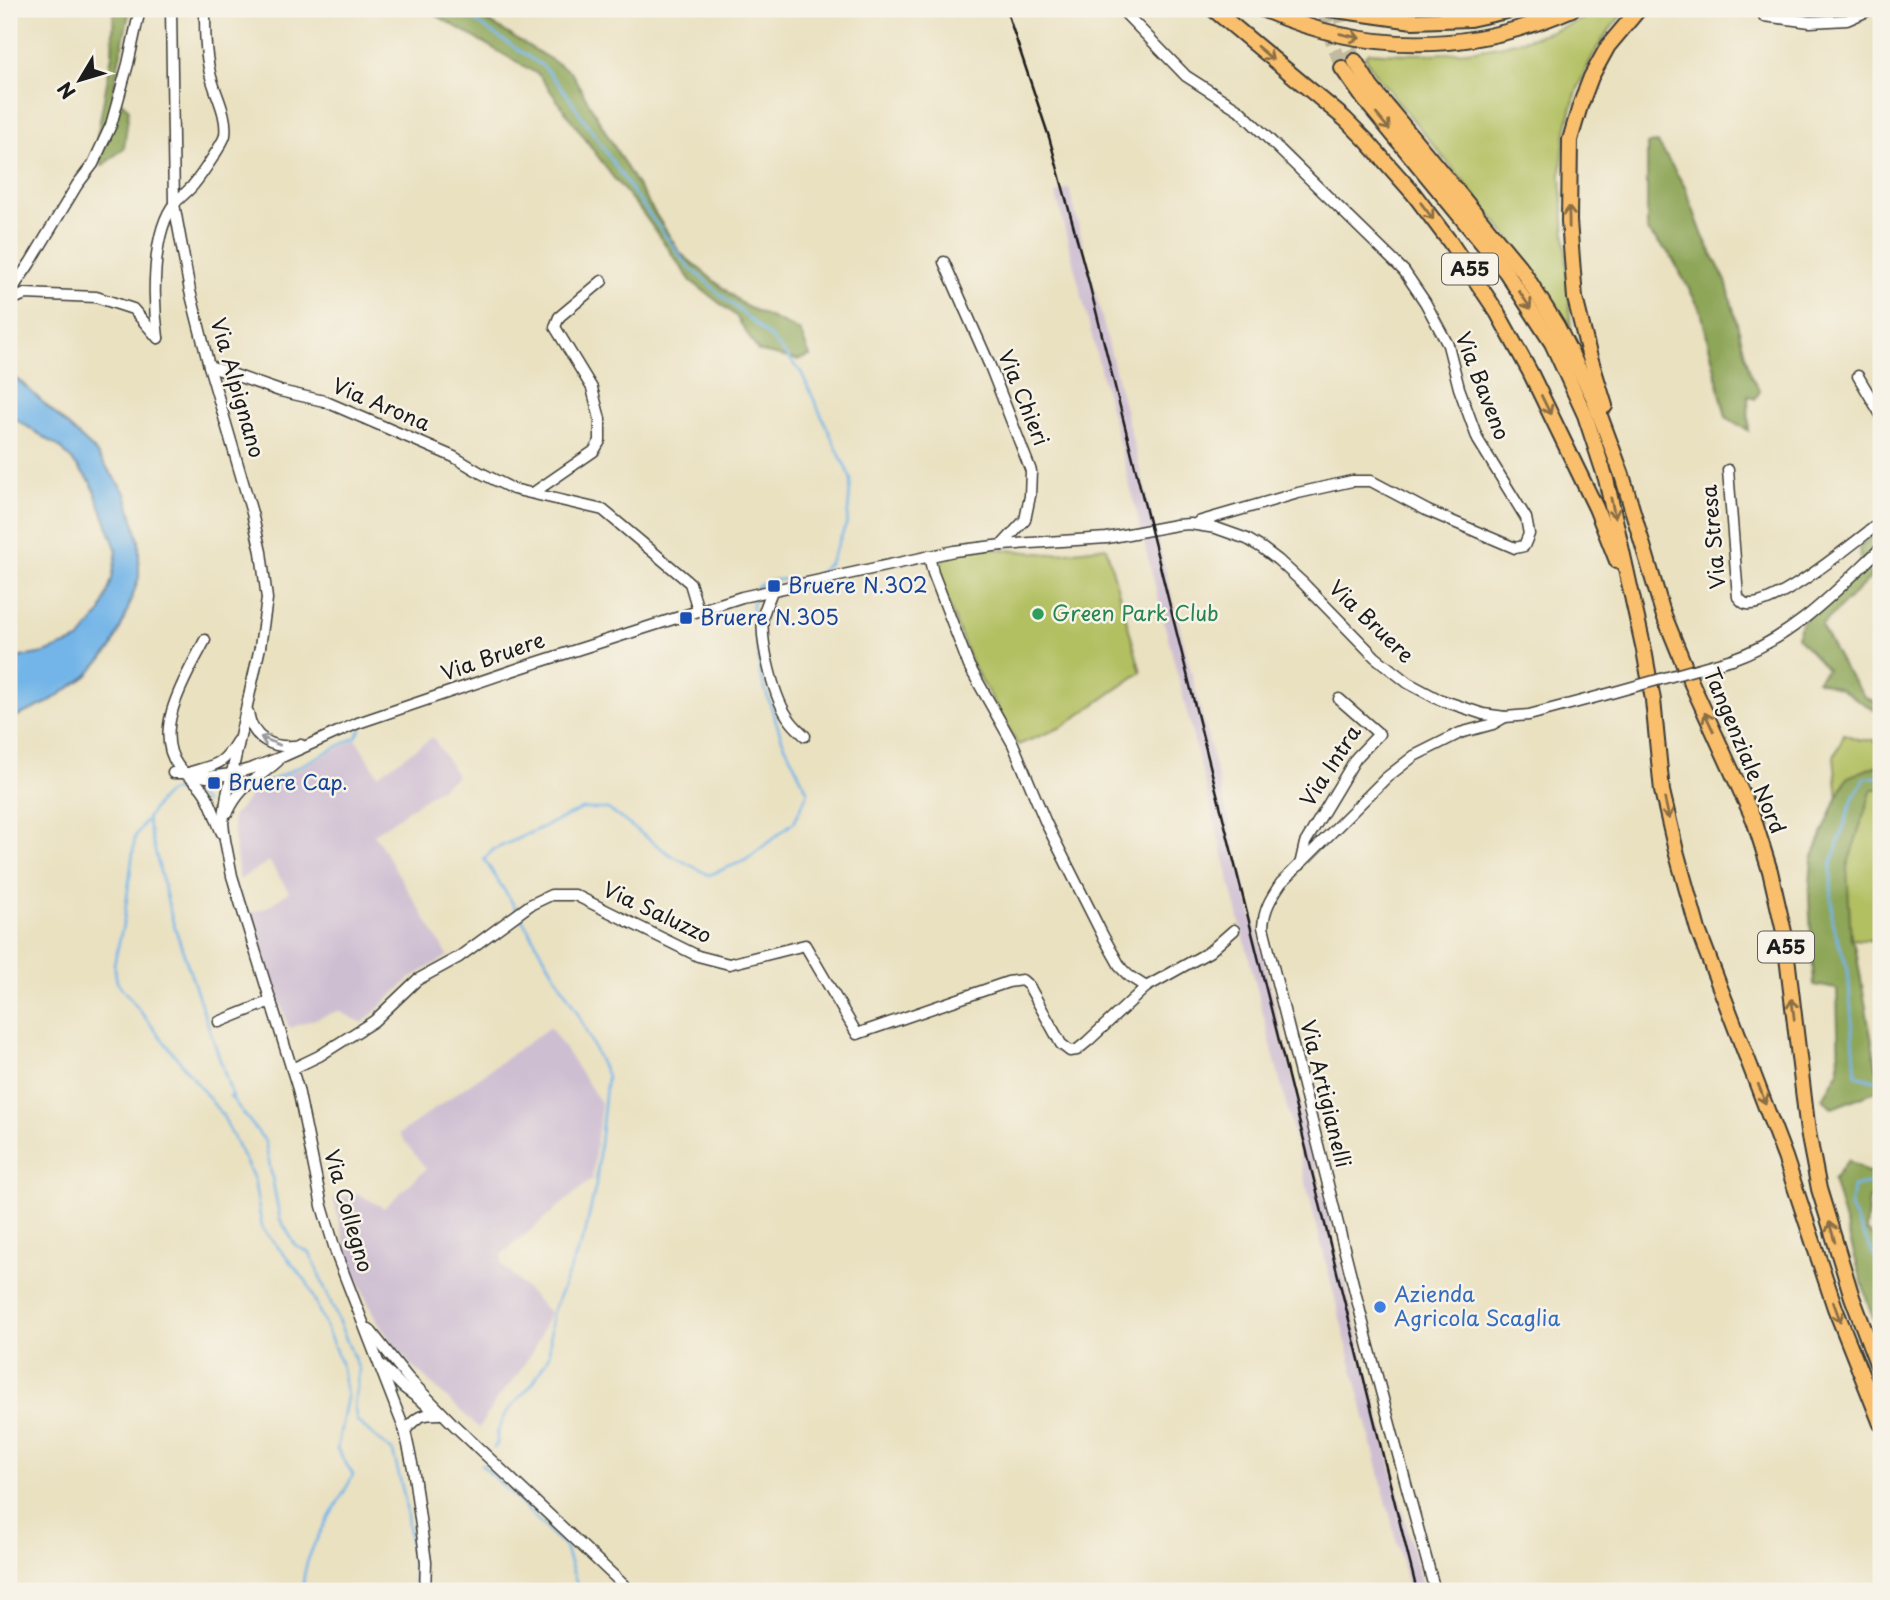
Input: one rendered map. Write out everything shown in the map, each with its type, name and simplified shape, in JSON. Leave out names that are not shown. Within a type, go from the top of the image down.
[{"type":"highway","name":"A55","points":[[1213,9],[1345,119],[1367,141],[1413,193],[1466,264],[1497,312],[1530,372],[1596,508],[1632,597]]},
{"type":"highway","points":[[1262,9],[1286,19],[1353,37],[1385,43],[1418,44],[1458,42],[1498,34],[1541,22],[1572,9]]},
{"type":"highway","points":[[1329,9],[1391,19],[1441,21],[1470,19],[1516,9]]},
{"type":"highway","points":[[1349,12],[1390,9]]},
{"type":"highway","name":"A55","points":[[1622,475],[1615,436],[1575,298],[1569,221],[1570,140],[1591,77],[1608,46],[1639,9]]},
{"type":"highway","name":"A55","points":[[1622,475],[1593,397],[1558,326],[1536,292],[1500,242],[1371,86],[1349,64],[1364,99],[1506,272],[1552,343],[1597,448],[1650,675],[1662,791],[1698,930],[1785,1157],[1835,1308],[1881,1424]]},
{"type":"highway","name":"Tangenziale Nord","points":[[1622,475],[1663,613],[1691,682],[1754,820],[1772,877],[1784,932],[1808,1132],[1819,1189],[1852,1297],[1881,1374]]},
{"type":"street","points":[[9,290],[30,263],[77,185],[93,164],[111,125],[140,9]]},
{"type":"street","name":"Via Alpignano","points":[[172,9],[174,204],[190,291],[252,513],[261,552],[267,599],[260,648],[232,774]]},
{"type":"street","points":[[9,301],[25,294],[96,297],[133,309],[158,338],[155,270],[164,222],[174,204],[194,185],[225,137],[225,121],[206,53],[205,9]]},
{"type":"street","name":"Via Baveno","points":[[1121,9],[1186,76],[1239,110],[1404,271],[1425,302],[1448,345],[1458,388],[1478,440],[1526,518],[1529,534],[1524,547],[1514,548],[1428,512],[1371,481],[1352,481],[1298,493],[1190,524]]},
{"type":"street","points":[[1764,16],[1810,22],[1847,20],[1872,9]]},
{"type":"street","name":"Via Chieri","points":[[944,262],[990,366],[1031,471],[1025,520],[1002,545]]},
{"type":"street","points":[[533,493],[594,451],[600,441],[600,419],[592,388],[555,327],[559,317],[602,281]]},
{"type":"street","name":"Via Arona","points":[[209,366],[280,391],[324,401],[454,457],[513,489],[603,510],[690,583],[698,610]]},
{"type":"street","points":[[1858,376],[1881,415]]},
{"type":"street","name":"Via Stresa","points":[[1728,470],[1735,573],[1738,597],[1744,603],[1765,601],[1782,594],[1881,522]]},
{"type":"street","name":"Via Bruere","points":[[232,774],[284,756],[358,723],[698,610],[743,597],[929,556],[1002,545],[1107,538],[1190,524],[1228,531],[1262,548],[1278,560],[1375,657],[1408,683],[1438,699],[1483,714],[1505,717],[1530,715],[1604,695],[1732,659],[1763,646],[1803,620],[1881,548]]},
{"type":"street","points":[[929,556],[969,666],[1013,744],[1046,823],[1121,968],[1146,987],[1209,952],[1234,930]]},
{"type":"street","points":[[772,591],[763,616],[764,641],[772,678],[780,705],[805,736]]},
{"type":"street","name":"Via Collegno","points":[[205,640],[174,704],[168,733],[178,766],[204,791],[225,840]]},
{"type":"street","name":"Via Intra","points":[[1300,865],[1305,843],[1356,758],[1379,734],[1339,699]]},
{"type":"street","points":[[248,701],[248,715],[252,726],[264,741],[275,746],[291,747],[318,741]]},
{"type":"street","name":"Via Artigianelli","points":[[1435,1591],[1368,1347],[1263,927],[1268,902],[1281,883],[1386,778],[1414,756],[1460,733],[1493,724],[1505,717]]},
{"type":"street","points":[[173,774],[217,764],[228,756],[241,735]]},
{"type":"street","points":[[223,822],[243,788],[284,756]]},
{"type":"street","points":[[186,773],[207,777],[232,774]]},
{"type":"street","name":"Via Collegno","points":[[232,774],[223,822],[232,876],[298,1089],[323,1206],[337,1256],[405,1431],[426,1562],[425,1591]]},
{"type":"street","name":"Via Saluzzo","points":[[292,1069],[319,1056],[374,1021],[417,980],[458,957],[551,894],[575,895],[698,956],[729,964],[805,945],[857,1034],[1008,982],[1022,980],[1029,986],[1060,1044],[1070,1051],[1077,1050],[1146,987]]},
{"type":"street","points":[[219,1022],[271,1001]]},
{"type":"street","points":[[363,1322],[408,1378],[456,1427],[630,1591]]},
{"type":"street","points":[[378,1362],[408,1378]]},
{"type":"street","points":[[378,1362],[403,1387],[456,1427]]},
{"type":"street","points":[[405,1431],[421,1415],[440,1415]]},
{"type":"shaded area","points":[[1069,188],[1423,1591],[1409,1591],[1056,194]]},
{"type":"shaded area","points":[[433,737],[457,776],[374,834],[448,956],[412,977],[363,1023],[338,1011],[289,1028],[249,913],[266,908],[289,892],[269,861],[239,880],[232,817],[254,792],[356,739],[378,775]]},
{"type":"shaded area","points":[[550,1027],[601,1103],[592,1179],[502,1254],[501,1264],[550,1313],[534,1349],[479,1428],[409,1363],[375,1318],[350,1261],[333,1198],[359,1194],[384,1208],[426,1169],[399,1134]]},
{"type":"green space","points":[[114,9],[130,9],[112,94],[129,109],[124,148],[102,166],[97,137],[112,55]]},
{"type":"green space","points":[[422,9],[468,9],[571,72],[680,253],[745,306],[800,331],[810,356],[797,360],[758,351],[736,316],[691,281],[539,75]]},
{"type":"green space","points":[[1606,9],[1627,9],[1599,46],[1579,86],[1566,130],[1563,152],[1561,176],[1571,332],[1527,261],[1373,71],[1365,56],[1369,52],[1432,54],[1491,47],[1548,32]]},
{"type":"green space","points":[[1658,143],[1685,187],[1703,236],[1726,281],[1751,376],[1760,391],[1755,399],[1748,396],[1749,431],[1726,417],[1701,311],[1670,254],[1647,231],[1647,144]]},
{"type":"green space","points":[[1881,527],[1881,549],[1869,559],[1870,578],[1821,626],[1844,668],[1865,697],[1881,705],[1881,714],[1840,689],[1817,680],[1827,669],[1797,637],[1803,620],[1862,566],[1859,548]]},
{"type":"green space","name":"Green Park Club","points":[[965,546],[1050,554],[1106,547],[1141,672],[1062,727],[1018,745],[971,662],[934,566]]},
{"type":"green space","points":[[1844,734],[1860,740],[1875,740],[1881,751],[1881,941],[1851,939],[1834,757]]},
{"type":"green space","points":[[1880,764],[1881,789],[1872,789],[1847,867],[1851,939],[1855,945],[1877,1070],[1881,1072],[1881,1089],[1832,1108],[1823,1098],[1839,1071],[1837,989],[1814,985],[1809,898],[1812,859],[1848,777]]},
{"type":"green space","points":[[1848,1160],[1867,1172],[1881,1170],[1881,1195],[1869,1199],[1866,1231],[1881,1242],[1881,1335],[1870,1310],[1833,1180]]},
{"type":"water","points":[[9,374],[94,450],[126,494],[139,541],[139,577],[111,649],[87,676],[47,703],[9,720],[9,659],[44,653],[79,640],[101,612],[112,579],[117,551],[91,482],[61,448],[9,415]]},
{"type":"waterway","points":[[453,9],[544,67],[566,93],[635,195],[688,266],[770,337],[801,372],[851,479],[847,523],[830,562],[817,575],[804,579],[769,580],[757,587]]},
{"type":"waterway","points":[[494,1448],[506,1413],[533,1383],[549,1356],[552,1313],[585,1234],[596,1184],[607,1076],[577,1012],[484,859],[493,850],[582,809],[608,809],[669,854],[709,875],[746,860],[794,822],[808,792],[782,739],[761,677],[753,599]]},
{"type":"waterway","points":[[257,788],[356,737],[361,729]]},
{"type":"waterway","points":[[1881,777],[1865,778],[1853,798],[1831,865],[1832,922],[1848,970],[1856,1075],[1881,1082]]},
{"type":"waterway","points":[[205,803],[192,792],[176,790],[164,796],[147,819],[172,919],[233,1098],[230,1096],[265,1141],[280,1219],[296,1246],[310,1253],[359,1370],[354,1406],[357,1421],[393,1452],[405,1499],[416,1591]]},
{"type":"waterway","points":[[145,821],[135,837],[124,920],[114,964],[117,982],[223,1116],[254,1179],[262,1228],[307,1282],[341,1363],[347,1397],[337,1449],[353,1475],[313,1546],[304,1576],[303,1591]]},
{"type":"waterway","points":[[1881,1180],[1853,1187],[1850,1208],[1881,1269]]},
{"type":"waterway","points":[[481,1464],[565,1547],[579,1591]]},
{"type":"tunnel","points":[[1324,9],[1342,68]]},
{"type":"tunnel","points":[[1338,9],[1347,44],[1355,61]]},
{"type":"railway","points":[[1006,9],[1049,137],[1089,283],[1417,1591]]},
{"type":"place","name":"Bruere N.302","points":[[774,586]]},
{"type":"place","name":"Green Park Club","points":[[1038,614]]},
{"type":"place","name":"Bruere N.305","points":[[686,618]]},
{"type":"place","name":"Bruere Cap.","points":[[214,783]]},
{"type":"place","name":"Azienda Agricola Scaglia","points":[[1380,1307]]}]
